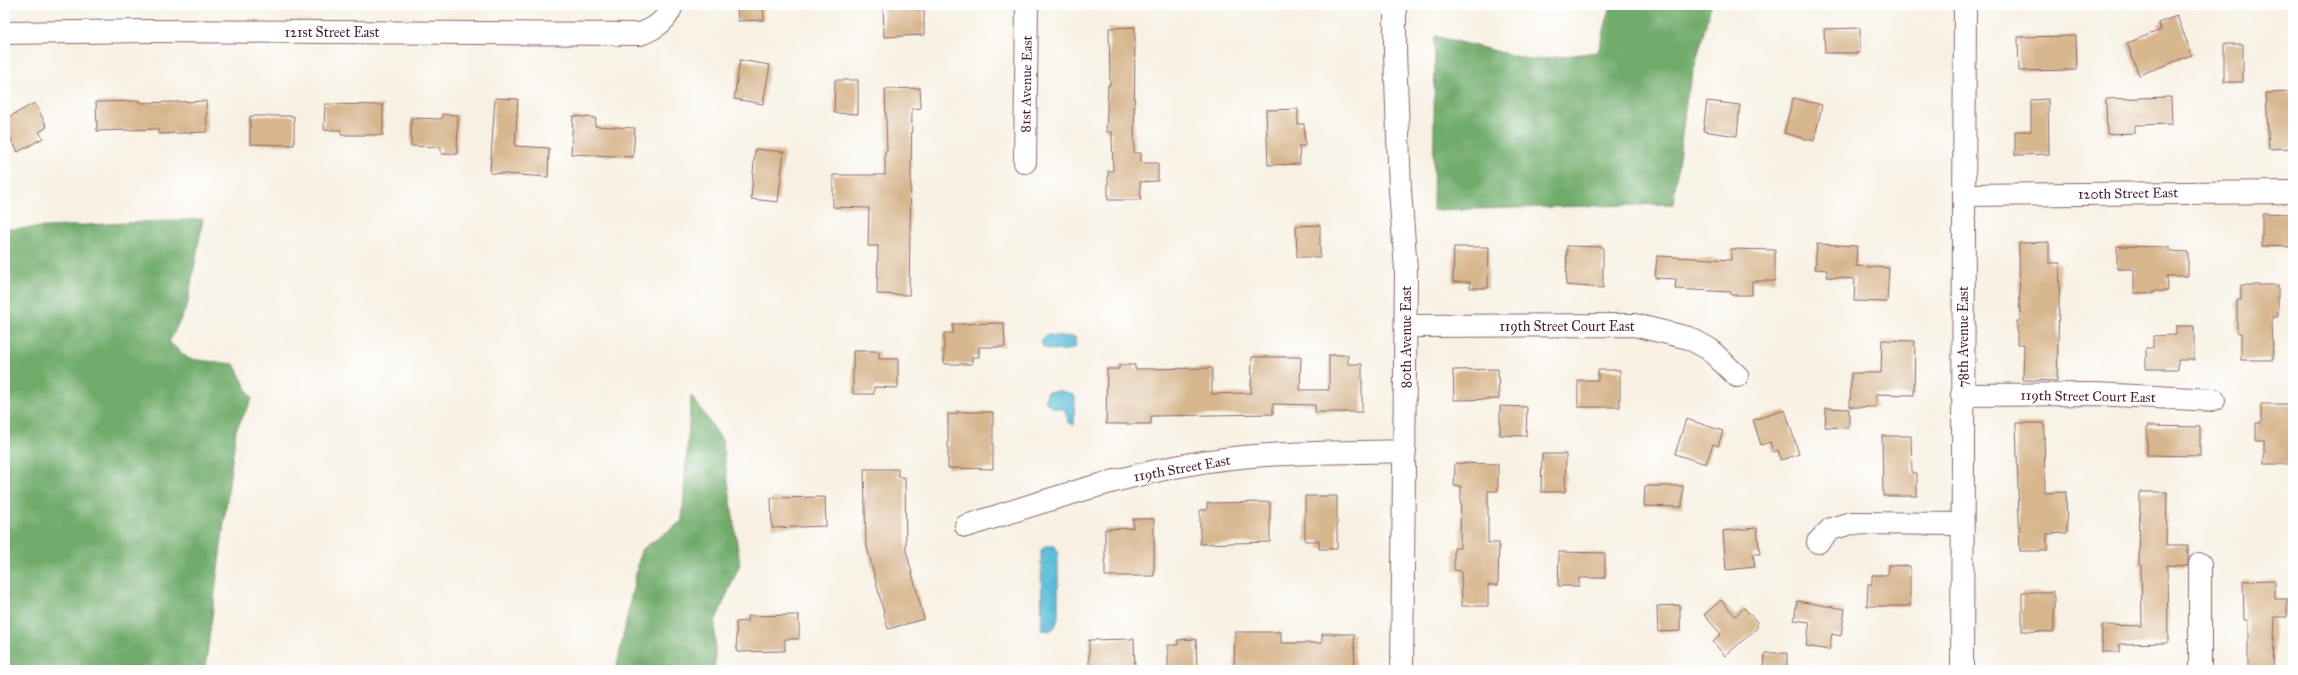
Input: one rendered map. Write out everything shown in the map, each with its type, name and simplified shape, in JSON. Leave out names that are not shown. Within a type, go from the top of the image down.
[{"type":"street","name":"121st Street East","points":[[5,33],[151,31],[640,34],[665,19],[672,5]]},
{"type":"street","name":"81st Avenue East","points":[[1025,162],[1027,5]]},
{"type":"street","name":"80th Avenue East","points":[[1395,5],[1395,65],[1400,190],[1406,270],[1402,670]]},
{"type":"street","name":"78th Avenue East","points":[[1962,670],[1962,395],[1965,5]]},
{"type":"street","name":"120th Street East","points":[[1964,195],[2293,192]]},
{"type":"street","name":"119th Street Court East","points":[[1406,326],[1634,325],[1689,338],[1709,349],[1737,376]]},
{"type":"street","name":"119th Street Court East","points":[[1962,395],[2095,394],[2214,400]]},
{"type":"street","name":"119th Street East","points":[[966,526],[1109,482],[1187,465],[1250,456],[1405,451]]},
{"type":"street","points":[[1818,542],[1831,529],[1850,523],[1962,524]]},
{"type":"street","points":[[2200,564],[2200,670]]},
{"type":"green space","points":[[1611,5],[1711,5],[1687,96],[1673,204],[1433,210],[1435,36],[1532,60],[1598,52]]},
{"type":"green space","points":[[203,219],[187,307],[169,342],[189,359],[234,364],[252,399],[236,430],[205,670],[5,670],[5,227],[9,229]]},
{"type":"green space","points":[[691,395],[722,440],[740,564],[715,622],[715,670],[616,670],[641,550],[682,521]]},
{"type":"water","points":[[1049,335],[1075,337],[1076,347],[1069,350],[1060,350],[1043,347],[1040,341]]},
{"type":"water","points":[[1061,391],[1072,394],[1075,398],[1074,425],[1068,422],[1065,410],[1051,407],[1045,401],[1047,392]]},
{"type":"water","points":[[1045,546],[1055,546],[1058,554],[1058,618],[1055,627],[1049,631],[1042,629],[1041,550]]},
{"type":"building","points":[[737,5],[763,5],[764,20],[738,21]]},
{"type":"building","points":[[883,5],[918,5],[918,10],[924,9],[924,35],[884,37]]},
{"type":"building","points":[[2177,16],[2192,55],[2139,75],[2127,43],[2161,30],[2158,23]]},
{"type":"building","points":[[1135,27],[1134,153],[1141,153],[1141,163],[1158,163],[1158,181],[1140,182],[1141,200],[1108,200],[1108,171],[1113,171],[1112,132],[1106,132],[1108,85],[1110,85],[1109,28]]},
{"type":"building","points":[[1860,28],[1860,53],[1825,53],[1824,29]]},
{"type":"building","points":[[2076,36],[2077,70],[2019,71],[2018,37]]},
{"type":"building","points":[[2224,44],[2243,44],[2243,82],[2224,82]]},
{"type":"building","points":[[740,60],[770,65],[763,104],[734,99]]},
{"type":"building","points":[[835,80],[858,80],[858,114],[834,113]]},
{"type":"building","points":[[920,88],[921,108],[912,109],[909,295],[877,294],[878,246],[868,246],[869,208],[833,207],[833,175],[885,175],[885,151],[887,151],[885,89]]},
{"type":"building","points":[[2293,92],[2293,148],[2269,149],[2266,93]]},
{"type":"building","points":[[2171,97],[2172,124],[2135,125],[2135,133],[2107,134],[2106,99]]},
{"type":"building","points":[[495,98],[518,99],[515,146],[549,148],[548,177],[490,173]]},
{"type":"building","points":[[1793,98],[1822,105],[1814,141],[1784,133]]},
{"type":"building","points":[[2048,99],[2049,154],[2015,155],[2015,131],[2031,131],[2031,100]]},
{"type":"building","points":[[140,101],[140,103],[206,101],[207,132],[158,134],[158,129],[97,131],[96,102]]},
{"type":"building","points":[[1707,101],[1740,105],[1737,136],[1703,131]]},
{"type":"building","points":[[35,103],[47,127],[39,132],[43,138],[18,152],[5,128],[5,119]]},
{"type":"building","points":[[325,104],[383,105],[383,135],[341,135],[341,130],[324,130]]},
{"type":"building","points":[[1298,109],[1298,124],[1304,124],[1305,146],[1299,146],[1300,164],[1268,165],[1266,110]]},
{"type":"building","points":[[442,114],[458,115],[457,154],[441,154],[441,147],[411,146],[411,118],[442,119]]},
{"type":"building","points":[[250,116],[294,116],[294,145],[250,144]]},
{"type":"building","points":[[573,116],[596,118],[595,126],[635,128],[633,157],[571,154]]},
{"type":"building","points":[[755,149],[784,152],[778,202],[751,199]]},
{"type":"building","points":[[2262,213],[2293,214],[2293,247],[2262,246]]},
{"type":"building","points":[[1320,225],[1320,257],[1297,257],[1296,226]]},
{"type":"building","points":[[2049,242],[2049,263],[2060,263],[2057,381],[2023,380],[2024,344],[2017,344],[2017,321],[2020,321],[2019,243]]},
{"type":"building","points":[[1817,244],[1857,246],[1856,266],[1889,268],[1887,302],[1854,301],[1855,279],[1827,277],[1827,270],[1815,269]]},
{"type":"building","points":[[1567,246],[1603,247],[1603,288],[1566,285]]},
{"type":"building","points":[[2117,246],[2170,247],[2170,251],[2188,252],[2188,276],[2167,276],[2168,291],[2134,293],[2134,269],[2117,269]]},
{"type":"building","points":[[1454,247],[1489,247],[1488,288],[1470,288],[1470,282],[1453,282]]},
{"type":"building","points":[[1731,249],[1775,250],[1775,281],[1752,281],[1752,295],[1731,295],[1731,292],[1675,289],[1676,279],[1655,278],[1657,256],[1731,260]]},
{"type":"building","points":[[2241,285],[2278,285],[2278,317],[2272,317],[2273,360],[2241,360],[2241,333],[2237,333],[2237,300],[2241,300]]},
{"type":"building","points":[[1004,323],[1005,347],[979,347],[979,357],[972,357],[972,364],[944,364],[944,333],[953,333],[953,324]]},
{"type":"building","points":[[2176,326],[2194,326],[2194,360],[2178,360],[2178,369],[2146,369],[2146,348],[2153,348],[2153,336],[2176,335]]},
{"type":"building","points":[[1882,340],[1915,341],[1914,395],[1876,394],[1876,407],[1850,407],[1851,373],[1881,373]]},
{"type":"building","points":[[853,351],[879,351],[879,359],[898,359],[898,388],[874,387],[874,394],[853,394]]},
{"type":"building","points":[[1329,355],[1348,355],[1348,364],[1362,364],[1362,412],[1315,412],[1315,405],[1273,404],[1273,414],[1151,416],[1151,424],[1106,424],[1107,369],[1119,369],[1119,365],[1135,365],[1135,369],[1212,368],[1212,394],[1251,393],[1252,357],[1301,357],[1300,390],[1329,390]]},
{"type":"building","points":[[1498,369],[1499,399],[1454,400],[1453,370]]},
{"type":"building","points":[[1598,370],[1620,370],[1620,407],[1578,407],[1578,380],[1598,380]]},
{"type":"building","points":[[2261,404],[2292,404],[2292,464],[2264,464],[2264,441],[2256,441],[2256,423],[2261,423]]},
{"type":"building","points":[[1500,406],[1527,407],[1526,436],[1500,435]]},
{"type":"building","points":[[1826,408],[1849,409],[1849,428],[1825,427]]},
{"type":"building","points":[[1785,410],[1799,454],[1781,460],[1778,450],[1773,452],[1770,442],[1761,445],[1753,420]]},
{"type":"building","points":[[957,412],[993,412],[993,469],[948,468],[948,414],[957,414]]},
{"type":"building","points":[[1686,419],[1723,431],[1718,446],[1713,444],[1706,464],[1675,454]]},
{"type":"building","points":[[2016,423],[2044,423],[2045,493],[2066,492],[2067,533],[2047,534],[2047,551],[2020,551]]},
{"type":"building","points":[[2147,426],[2200,427],[2200,456],[2147,455]]},
{"type":"building","points":[[1882,436],[1911,436],[1912,473],[1917,473],[1917,496],[1883,496]]},
{"type":"building","points":[[1542,454],[1566,454],[1565,492],[1541,492]]},
{"type":"building","points":[[1455,463],[1498,464],[1498,491],[1488,491],[1488,543],[1499,543],[1498,585],[1488,585],[1488,606],[1462,606],[1461,571],[1454,570],[1454,548],[1460,548],[1461,486],[1454,486]]},
{"type":"building","points":[[864,469],[898,469],[898,477],[905,477],[906,550],[924,619],[888,629],[866,543]]},
{"type":"building","points":[[1645,486],[1683,486],[1682,507],[1644,506]]},
{"type":"building","points":[[2140,492],[2167,492],[2166,545],[2188,545],[2188,566],[2167,565],[2168,643],[2120,644],[2120,652],[2102,652],[2102,625],[2142,626],[2141,565],[2139,565]]},
{"type":"building","points":[[1305,496],[1337,496],[1337,549],[1319,549],[1319,541],[1305,541]]},
{"type":"building","points":[[825,497],[826,526],[772,528],[771,498]]},
{"type":"building","points":[[1270,502],[1270,542],[1200,544],[1200,510],[1207,510],[1207,503]]},
{"type":"building","points":[[1133,519],[1154,519],[1154,576],[1105,576],[1105,529],[1133,528]]},
{"type":"building","points":[[1757,528],[1760,554],[1753,554],[1755,567],[1726,570],[1723,531]]},
{"type":"building","points":[[1559,552],[1605,553],[1605,578],[1579,578],[1579,586],[1558,586]]},
{"type":"building","points":[[1888,565],[1910,566],[1910,606],[1867,606],[1868,584],[1872,584],[1872,575],[1888,575]]},
{"type":"building","points":[[2275,580],[2275,599],[2287,599],[2287,617],[2275,617],[2273,670],[2248,670],[2248,620],[2244,620],[2243,581]]},
{"type":"building","points":[[2022,592],[2054,592],[2054,632],[2022,631]]},
{"type":"building","points":[[1721,600],[1735,616],[1744,608],[1757,622],[1757,628],[1725,656],[1713,642],[1721,634],[1704,615]]},
{"type":"building","points":[[1797,601],[1845,609],[1841,636],[1832,634],[1829,650],[1806,646],[1810,622],[1794,620]]},
{"type":"building","points":[[1680,605],[1680,631],[1658,632],[1657,606]]},
{"type":"building","points":[[799,615],[799,639],[785,639],[785,651],[737,652],[736,622],[748,621],[747,616]]},
{"type":"building","points":[[1235,632],[1281,632],[1281,643],[1322,643],[1322,634],[1354,634],[1355,670],[1234,670]]},
{"type":"building","points":[[1134,639],[1135,670],[1089,670],[1089,640]]},
{"type":"building","points":[[1196,639],[1197,670],[1168,670],[1168,645],[1178,645],[1178,640]]},
{"type":"building","points":[[1765,653],[1787,653],[1787,670],[1764,670]]}]
